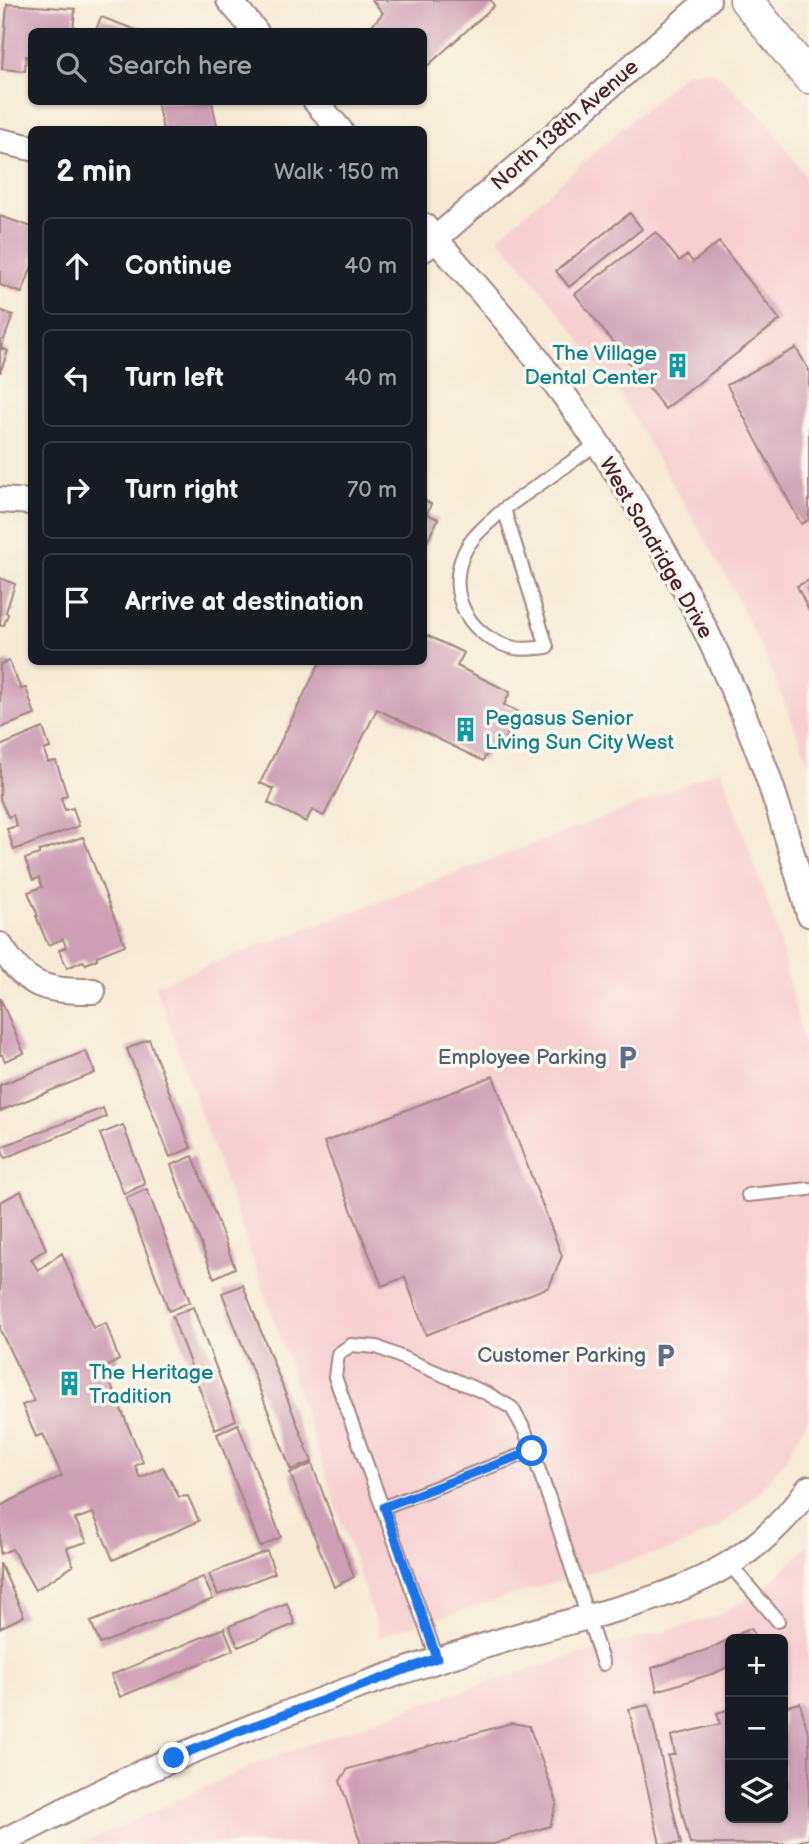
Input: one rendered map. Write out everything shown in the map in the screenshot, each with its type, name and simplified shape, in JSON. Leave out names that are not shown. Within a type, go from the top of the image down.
[{"type":"street","points":[[229,0],[253,28]]},
{"type":"street","name":"North 138th Avenue","points":[[427,238],[708,0]]},
{"type":"street","points":[[746,0],[809,77]]},
{"type":"street","points":[[319,105],[337,126]]},
{"type":"street","points":[[0,141],[28,147]]},
{"type":"street","name":"West Sandridge Drive","points":[[427,238],[538,360],[642,514],[735,695],[765,768],[809,914]]},
{"type":"street","points":[[0,500],[28,502]]},
{"type":"street","points":[[0,946],[12,964],[35,983],[58,991],[93,991]]},
{"type":"street","points":[[0,1843],[154,1767],[219,1739],[437,1658],[670,1594],[730,1565],[806,1500]]},
{"type":"lane","points":[[504,509],[547,647],[520,649],[496,641],[474,626],[462,607],[458,576],[465,551],[476,536],[504,509],[597,444]]},
{"type":"lane","points":[[748,1195],[809,1189]]},
{"type":"lane","points":[[437,1658],[335,1377],[338,1354],[351,1345],[377,1347],[500,1400],[512,1408],[525,1431],[603,1664]]},
{"type":"lane","points":[[384,1507],[532,1451]]},
{"type":"lane","points":[[730,1565],[778,1621]]},
{"type":"shaded area","points":[[712,70],[768,122],[809,182],[809,762],[762,649],[726,576],[618,391],[539,286],[498,237],[686,72]]},
{"type":"shaded area","points":[[721,768],[777,929],[807,1060],[809,1416],[785,1460],[754,1497],[721,1527],[673,1549],[380,1636],[270,1308],[155,985],[648,801]]},
{"type":"shaded area","points":[[809,1544],[809,1844],[81,1844],[263,1761],[447,1695],[583,1653],[716,1617],[766,1587]]},
{"type":"building","points":[[372,0],[491,0],[494,6],[427,66],[427,28],[370,28],[383,13]]},
{"type":"building","points":[[7,4],[75,9],[73,28],[28,28],[25,71],[2,69]]},
{"type":"building","points":[[101,17],[131,28],[97,28]]},
{"type":"building","points":[[158,105],[213,105],[217,126],[162,126]]},
{"type":"building","points":[[630,213],[642,229],[569,287],[556,271]]},
{"type":"building","points":[[0,216],[28,226],[28,277],[22,293],[0,285]]},
{"type":"building","name":"The Village Dental Center","points":[[656,232],[679,261],[687,255],[693,262],[719,242],[780,320],[665,409],[575,294]]},
{"type":"building","points":[[0,310],[13,315],[1,348],[8,351],[0,373]]},
{"type":"building","points":[[796,348],[809,370],[809,520],[801,524],[727,385]]},
{"type":"building","points":[[427,514],[438,519],[427,543]]},
{"type":"building","points":[[0,578],[15,584],[6,612],[8,614],[4,625],[0,626]]},
{"type":"building","points":[[809,580],[809,611],[797,586]]},
{"type":"building","name":"Pegasus Senior Living Sun City West","points":[[427,635],[464,653],[457,666],[510,692],[504,705],[519,712],[498,753],[489,749],[483,761],[377,709],[324,816],[312,810],[306,822],[268,803],[274,789],[260,783],[319,665],[427,665]]},
{"type":"building","points":[[9,661],[21,689],[26,688],[35,715],[0,728],[0,664]]},
{"type":"building","points":[[43,728],[50,748],[44,750],[48,762],[56,761],[67,795],[61,798],[65,810],[73,808],[79,826],[14,850],[7,829],[17,826],[13,815],[8,817],[0,799],[0,746]]},
{"type":"building","points":[[83,837],[125,945],[97,956],[97,959],[86,964],[83,961],[67,968],[59,950],[66,947],[63,939],[48,945],[36,916],[28,892],[42,887],[39,878],[33,880],[25,859],[39,854],[39,851]]},
{"type":"building","points":[[0,998],[24,1053],[5,1061],[0,1055]]},
{"type":"building","points":[[149,1039],[191,1148],[170,1157],[127,1049]]},
{"type":"building","points":[[86,1051],[95,1073],[0,1111],[0,1085]]},
{"type":"building","points":[[493,1076],[562,1256],[549,1287],[426,1335],[405,1277],[382,1286],[324,1142]]},
{"type":"building","points":[[103,1108],[106,1117],[5,1158],[1,1147]]},
{"type":"building","points":[[123,1125],[145,1184],[124,1194],[100,1134]]},
{"type":"building","points":[[193,1156],[235,1268],[214,1278],[171,1165]]},
{"type":"building","points":[[147,1189],[190,1302],[169,1311],[126,1198]]},
{"type":"building","name":"The Heritage Tradition","points":[[21,1191],[46,1249],[31,1259],[38,1270],[62,1253],[93,1328],[106,1323],[119,1360],[104,1368],[143,1462],[135,1466],[140,1478],[163,1467],[179,1497],[188,1496],[199,1521],[113,1560],[93,1513],[75,1519],[87,1542],[67,1548],[73,1566],[35,1590],[12,1549],[0,1554],[0,1506],[62,1476],[43,1434],[36,1437],[22,1405],[34,1401],[0,1330],[0,1202]]},
{"type":"building","points":[[243,1285],[312,1462],[291,1470],[222,1293]]},
{"type":"building","points":[[193,1307],[236,1420],[215,1429],[172,1316]]},
{"type":"building","points":[[238,1424],[281,1537],[260,1547],[217,1434]]},
{"type":"building","points":[[312,1464],[354,1577],[334,1587],[290,1473]]},
{"type":"building","points":[[267,1551],[275,1573],[218,1595],[209,1574]]},
{"type":"building","points":[[0,1563],[24,1616],[0,1628]]},
{"type":"building","points":[[203,1577],[213,1599],[100,1644],[91,1622]]},
{"type":"building","points":[[287,1603],[295,1624],[238,1647],[229,1626]]},
{"type":"building","points":[[224,1628],[233,1650],[120,1697],[111,1675]]},
{"type":"building","points":[[751,1628],[754,1634],[739,1634]]},
{"type":"building","points":[[725,1641],[725,1668],[657,1691],[652,1668]]},
{"type":"building","points":[[800,1703],[809,1736],[809,1839],[788,1844],[690,1844],[668,1756],[675,1754],[671,1736],[720,1724],[717,1713],[725,1711],[725,1823],[788,1823],[788,1706]]},
{"type":"building","points":[[649,1705],[681,1844],[660,1844],[629,1709]]},
{"type":"building","points":[[511,1723],[529,1726],[557,1802],[550,1826],[494,1844],[361,1844],[340,1781],[348,1769]]},
{"type":"place","name":"The Village Dental Center","points":[[677,365]]},
{"type":"place","name":"Pegasus Senior Living Sun City West","points":[[465,730]]},
{"type":"place","name":"Employee Parking","points":[[627,1057]]},
{"type":"place","name":"Customer Parking","points":[[666,1355]]},
{"type":"place","name":"The Heritage Tradition","points":[[69,1384]]},
{"type":"route","points":[[174,1758],[231,1734],[437,1658],[384,1507],[532,1451]]}]
